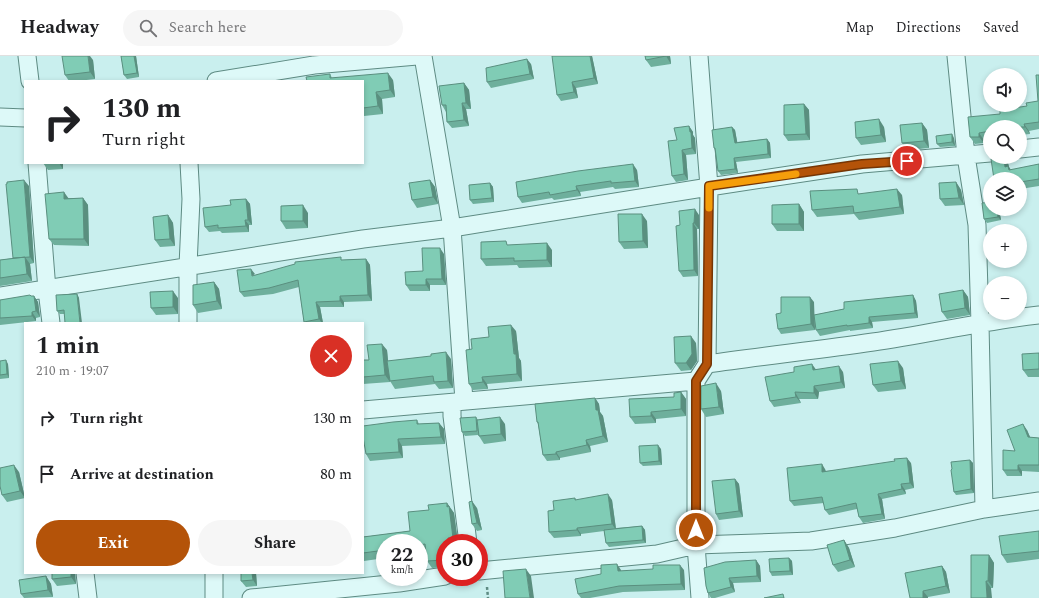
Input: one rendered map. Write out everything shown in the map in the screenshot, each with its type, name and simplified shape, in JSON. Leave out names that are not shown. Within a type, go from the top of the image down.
[{"type":"street","points":[[27,56],[30,80]]},
{"type":"street","points":[[222,80],[314,65],[417,56]]},
{"type":"street","points":[[423,56],[452,228],[458,402],[452,416],[467,534]]},
{"type":"street","points":[[699,56],[709,186],[707,364],[696,381],[696,545],[700,598]]},
{"type":"street","points":[[956,56],[966,156],[977,225],[984,509]]},
{"type":"street","points":[[0,117],[24,118]]},
{"type":"street","points":[[1027,148],[1039,147]]},
{"type":"street","points":[[0,296],[46,290],[363,239],[452,228],[709,186],[862,164],[983,154]]},
{"type":"street","points":[[37,164],[46,290],[51,322]]},
{"type":"street","points":[[188,322],[188,266],[191,199],[189,164]]},
{"type":"street","points":[[707,364],[874,342],[1003,319],[1039,315]]},
{"type":"street","points":[[364,410],[696,381]]},
{"type":"street","points":[[488,570],[658,554],[696,545],[811,541],[895,528],[984,509],[1039,501]]},
{"type":"street","points":[[85,574],[88,598]]},
{"type":"street","points":[[214,574],[214,598]]},
{"type":"street","points":[[251,598],[399,583],[436,577]]},
{"type":"building","points":[[62,56],[88,56],[90,72],[65,75]]},
{"type":"building","points":[[121,56],[134,56],[137,73],[124,75]]},
{"type":"building","points":[[552,56],[590,56],[594,78],[572,82],[574,92],[557,95]]},
{"type":"building","points":[[645,56],[666,56],[646,60]]},
{"type":"building","points":[[527,59],[530,74],[487,82],[486,68]]},
{"type":"building","points":[[388,73],[390,90],[376,92],[378,106],[364,108],[364,80],[307,80],[306,77],[330,74],[330,78]]},
{"type":"building","points":[[1036,75],[1039,75],[1039,122],[1027,124],[1027,120],[983,120],[983,132],[979,133],[979,137],[970,137],[968,117],[1000,114],[1000,112],[1027,112],[1027,103],[1038,101]]},
{"type":"building","points":[[464,83],[466,103],[462,103],[464,120],[447,122],[446,105],[442,105],[439,86]]},
{"type":"building","points":[[804,104],[806,134],[784,135],[784,105]]},
{"type":"building","points":[[879,119],[881,135],[856,138],[855,122]]},
{"type":"building","points":[[922,123],[924,141],[902,143],[900,125]]},
{"type":"building","points":[[689,126],[692,148],[682,150],[684,174],[672,176],[668,141],[677,140],[674,128]]},
{"type":"building","points":[[732,127],[735,143],[767,139],[768,154],[734,158],[735,169],[718,171],[712,130]]},
{"type":"building","points":[[952,134],[952,142],[937,144],[936,136]]},
{"type":"building","points":[[633,164],[635,181],[611,183],[611,181],[576,186],[577,190],[550,195],[549,192],[518,197],[516,182],[578,171]]},
{"type":"building","points":[[992,164],[1005,164],[1005,167],[1008,166],[1009,170],[1039,164],[1039,179],[1027,181],[1027,172],[993,172]]},
{"type":"building","points":[[24,180],[30,257],[13,258],[6,184],[7,182]]},
{"type":"building","points":[[430,180],[433,197],[412,200],[409,183]]},
{"type":"building","points":[[956,182],[959,198],[940,199],[939,183]]},
{"type":"building","points":[[490,183],[492,198],[470,200],[469,185]]},
{"type":"building","points":[[857,189],[858,194],[897,189],[900,207],[854,213],[853,206],[812,210],[810,191]]},
{"type":"building","points":[[64,192],[64,199],[83,198],[84,239],[49,239],[45,194]]},
{"type":"building","points":[[246,199],[248,220],[245,220],[246,226],[218,228],[218,225],[205,227],[203,208],[231,205],[230,200]]},
{"type":"building","points":[[799,204],[799,224],[772,224],[772,205]]},
{"type":"building","points":[[303,205],[303,221],[281,221],[281,206]]},
{"type":"building","points":[[695,209],[693,223],[694,270],[679,271],[676,226],[680,225],[679,211]]},
{"type":"building","points":[[618,214],[642,214],[643,241],[619,242]]},
{"type":"building","points":[[168,215],[170,239],[155,240],[153,217]]},
{"type":"building","points":[[984,216],[998,216],[998,217],[984,219]]},
{"type":"building","points":[[506,241],[507,245],[547,243],[547,260],[514,261],[514,258],[481,259],[481,242]]},
{"type":"building","points":[[422,248],[440,248],[442,279],[426,279],[426,285],[406,285],[405,272],[423,271]]},
{"type":"building","points":[[25,257],[27,274],[0,278],[0,260]]},
{"type":"building","points":[[341,257],[341,260],[366,259],[368,295],[340,296],[340,301],[316,302],[319,319],[304,322],[298,280],[269,288],[240,292],[237,270],[251,269],[252,276],[295,264],[295,262]]},
{"type":"building","points":[[214,282],[217,301],[193,305],[193,285]]},
{"type":"building","points":[[963,290],[965,308],[942,312],[939,294]]},
{"type":"building","points":[[173,291],[173,307],[151,308],[150,292]]},
{"type":"building","points":[[77,294],[80,322],[65,322],[64,310],[57,311],[56,295]]},
{"type":"building","points":[[30,295],[34,296],[36,311],[32,312],[32,316],[0,318],[0,300]]},
{"type":"building","points":[[913,295],[915,313],[869,317],[869,323],[816,330],[814,315],[844,309],[844,302]]},
{"type":"building","points":[[781,297],[810,297],[811,324],[778,329],[776,314],[781,313]]},
{"type":"building","points":[[511,325],[514,354],[516,354],[517,374],[482,377],[483,382],[469,384],[466,350],[472,349],[471,339],[489,337],[488,327]]},
{"type":"building","points":[[691,336],[692,354],[686,363],[675,363],[674,337]]},
{"type":"building","points":[[382,344],[385,375],[364,377],[364,360],[369,360],[367,345]]},
{"type":"building","points":[[446,352],[448,381],[434,382],[433,376],[390,381],[387,361],[431,356],[431,354]]},
{"type":"building","points":[[1039,353],[1039,369],[1023,370],[1022,354]]},
{"type":"building","points":[[6,360],[7,374],[0,375],[0,361]]},
{"type":"building","points":[[898,361],[901,381],[873,385],[870,364]]},
{"type":"building","points":[[812,364],[813,370],[839,366],[841,382],[814,386],[814,393],[795,392],[796,397],[770,401],[765,377],[794,372],[794,367]]},
{"type":"building","points":[[716,383],[719,407],[701,409],[701,386]]},
{"type":"building","points":[[681,392],[681,409],[651,412],[651,416],[630,417],[629,399],[674,397],[674,393]]},
{"type":"building","points":[[595,398],[596,410],[598,410],[603,436],[586,440],[587,445],[556,452],[556,454],[543,455],[535,404]]},
{"type":"building","points":[[476,417],[477,431],[462,432],[460,418]]},
{"type":"building","points":[[500,417],[501,434],[479,436],[477,420]]},
{"type":"building","points":[[417,420],[417,424],[439,423],[441,437],[398,439],[399,452],[366,454],[364,426]]},
{"type":"building","points":[[1023,424],[1028,437],[1039,438],[1039,465],[1018,465],[1018,470],[1003,470],[1003,450],[1015,451],[1007,430]]},
{"type":"building","points":[[658,445],[659,461],[640,463],[639,446]]},
{"type":"building","points":[[907,458],[910,483],[901,484],[902,489],[878,494],[882,514],[859,517],[856,503],[825,510],[822,497],[790,501],[787,468],[822,464],[822,472]]},
{"type":"building","points":[[970,460],[971,489],[954,492],[951,462]]},
{"type":"building","points":[[14,465],[20,491],[2,495],[0,486],[0,468]]},
{"type":"building","points":[[735,479],[739,511],[716,514],[712,481]]},
{"type":"building","points":[[608,494],[612,524],[577,528],[577,530],[549,532],[548,511],[554,510],[553,501],[575,498],[575,500]]},
{"type":"building","points":[[472,501],[477,523],[472,524],[469,502]]},
{"type":"building","points":[[447,503],[447,507],[449,506],[452,534],[436,534],[436,560],[428,561],[428,534],[386,534],[410,531],[408,512],[429,510],[428,505]]},
{"type":"building","points":[[642,526],[643,540],[606,543],[604,530]]},
{"type":"building","points":[[1039,531],[1039,551],[1002,555],[999,536]]},
{"type":"building","points":[[376,535],[376,551],[364,553],[364,537]]},
{"type":"building","points":[[844,540],[850,560],[833,565],[827,545]]},
{"type":"building","points":[[971,555],[989,555],[988,581],[986,581],[987,598],[971,598]]},
{"type":"building","points":[[789,558],[790,571],[770,572],[769,559]]},
{"type":"building","points":[[756,560],[757,576],[729,578],[731,587],[708,593],[704,568],[725,562]]},
{"type":"building","points":[[617,564],[618,571],[653,569],[653,565],[680,565],[681,584],[619,586],[578,594],[575,579],[601,574],[601,565]]},
{"type":"building","points":[[942,566],[946,586],[923,591],[923,598],[910,598],[905,573]]},
{"type":"building","points":[[526,569],[530,598],[505,598],[503,571]]},
{"type":"building","points":[[52,574],[71,574],[71,577],[52,579]]},
{"type":"building","points":[[241,574],[252,574],[253,580],[241,581]]},
{"type":"building","points":[[46,576],[48,590],[21,594],[19,580]]},
{"type":"building","points":[[783,594],[784,598],[764,598]]},
{"type":"slow traffic","points":[[709,208],[709,186],[796,174]]},
{"type":"route","points":[[696,530],[696,381],[707,364],[709,186],[862,164],[907,161]]}]
